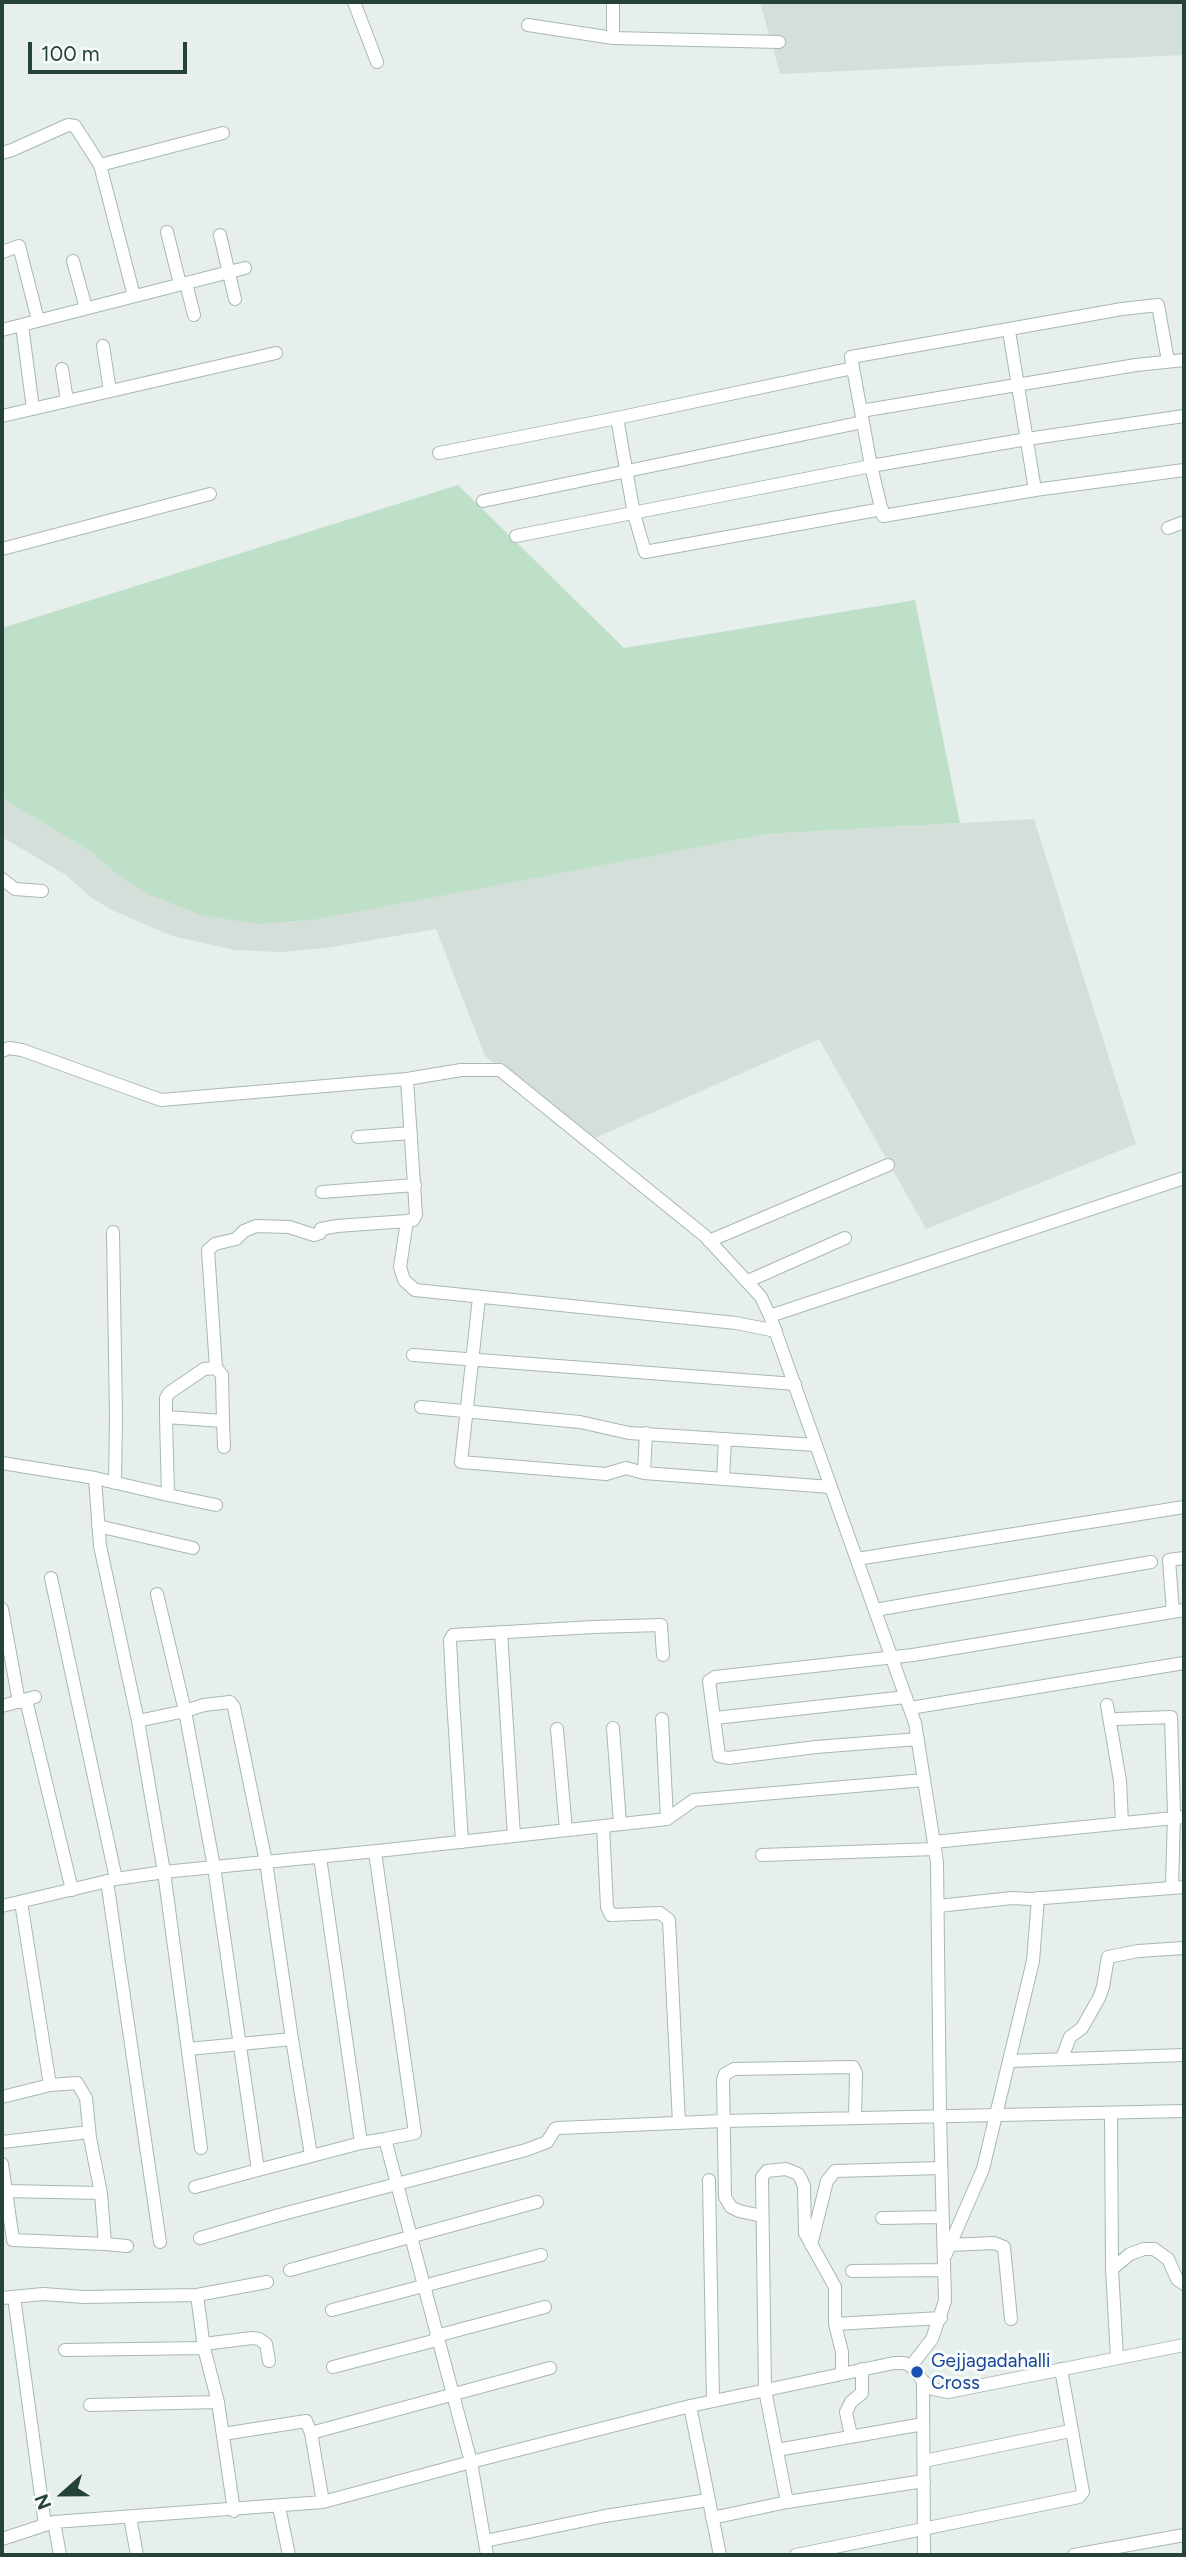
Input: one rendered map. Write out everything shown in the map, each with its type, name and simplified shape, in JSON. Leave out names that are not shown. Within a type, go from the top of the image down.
[{"type":"street","points":[[354,2],[377,62]]},
{"type":"street","points":[[613,2],[613,37]]},
{"type":"street","points":[[528,25],[613,37],[779,42]]},
{"type":"street","points":[[2,153],[68,125],[75,126],[100,165],[134,296]]},
{"type":"street","points":[[100,165],[223,133]]},
{"type":"street","points":[[167,232],[194,315]]},
{"type":"street","points":[[220,235],[235,299]]},
{"type":"street","points":[[2,252],[19,246],[38,320]]},
{"type":"street","points":[[73,261],[86,308]]},
{"type":"street","points":[[2,330],[245,268]]},
{"type":"street","points":[[1168,361],[1158,305],[1122,309],[851,358],[883,516],[1035,490],[1184,470]]},
{"type":"street","points":[[22,325],[33,409]]},
{"type":"street","points":[[1009,331],[1035,490]]},
{"type":"street","points":[[103,346],[110,391]]},
{"type":"street","points":[[2,416],[276,353]]},
{"type":"street","points":[[483,501],[626,472],[862,416],[1019,384],[1184,360]]},
{"type":"street","points":[[439,453],[853,368]]},
{"type":"street","points":[[62,369],[67,401]]},
{"type":"street","points":[[516,536],[871,466],[1184,416]]},
{"type":"street","points":[[617,418],[634,514],[645,552],[881,509]]},
{"type":"street","points":[[2,549],[209,494]]},
{"type":"street","points":[[1168,528],[1184,523]]},
{"type":"street","points":[[2,879],[15,889],[42,891]]},
{"type":"street","points":[[2,1051],[9,1048],[22,1050],[161,1100],[407,1079],[461,1070],[500,1070],[709,1241],[761,1297],[776,1331],[908,1703],[918,1740],[935,1846],[946,2301],[932,2339],[911,2367]]},
{"type":"street","points":[[225,1447],[222,1375],[216,1368],[208,1250],[215,1244],[236,1239],[244,1231],[256,1227],[289,1227],[314,1235],[320,1233],[321,1229],[337,1226],[413,1220],[416,1215],[415,1185],[407,1079]]},
{"type":"street","points":[[358,1137],[411,1133]]},
{"type":"street","points":[[709,1241],[888,1165]]},
{"type":"street","points":[[770,1316],[1184,1178]]},
{"type":"street","points":[[322,1192],[415,1185]]},
{"type":"street","points":[[407,1221],[400,1267],[404,1280],[415,1290],[736,1323],[776,1331]]},
{"type":"street","points":[[113,1232],[115,1483]]},
{"type":"street","points":[[748,1281],[845,1238]]},
{"type":"street","points":[[480,1298],[461,1462],[606,1474],[626,1468],[644,1473],[831,1487]]},
{"type":"street","points":[[413,1355],[795,1384]]},
{"type":"street","points":[[168,1495],[166,1398],[204,1368],[216,1368]]},
{"type":"street","points":[[421,1407],[580,1422],[629,1433],[816,1445]]},
{"type":"street","points":[[166,1418],[223,1421]]},
{"type":"street","points":[[644,1473],[646,1433]]},
{"type":"street","points":[[723,1479],[725,1440]]},
{"type":"street","points":[[2,1463],[95,1479],[216,1505]]},
{"type":"street","points":[[95,1479],[100,1546],[138,1721],[164,1872],[201,2148]]},
{"type":"street","points":[[857,1559],[1184,1507]]},
{"type":"street","points":[[97,1526],[193,1548]]},
{"type":"street","points":[[918,1740],[816,1747],[728,1758],[719,1756],[709,1681],[715,1677],[892,1656],[1179,1611],[1169,1560],[1184,1558]]},
{"type":"street","points":[[875,1610],[1151,1562]]},
{"type":"street","points":[[51,1578],[112,1880],[160,2242]]},
{"type":"street","points":[[157,1594],[185,1711],[215,1867],[258,2170]]},
{"type":"street","points":[[2,1609],[27,1699],[72,1890]]},
{"type":"street","points":[[462,1842],[450,1640],[453,1635],[661,1625],[663,1656]]},
{"type":"street","points":[[501,1632],[514,1836]]},
{"type":"street","points":[[715,1718],[908,1703],[1184,1663]]},
{"type":"street","points":[[2,1706],[27,1699]]},
{"type":"street","points":[[138,1721],[225,1702],[230,1702],[234,1707],[266,1862],[312,2155]]},
{"type":"street","points":[[1107,1705],[1119,1782],[1122,1823]]},
{"type":"street","points":[[1117,1719],[1184,1716]]},
{"type":"street","points":[[938,1906],[1012,1898],[1178,1887],[1179,1817],[1171,1717]]},
{"type":"street","points":[[663,1719],[667,1819]]},
{"type":"street","points":[[613,1728],[620,1824]]},
{"type":"street","points":[[557,1729],[566,1830]]},
{"type":"street","points":[[2,1906],[112,1880],[164,1872],[374,1852],[667,1819],[694,1800],[924,1780]]},
{"type":"street","points":[[762,1856],[935,1846],[1179,1817]]},
{"type":"street","points":[[603,1826],[607,1907],[611,1915],[660,1913],[669,1920],[679,2123]]},
{"type":"street","points":[[195,2187],[312,2155],[415,2133],[374,1852]]},
{"type":"street","points":[[320,1857],[361,2143]]},
{"type":"street","points":[[944,2265],[983,2169],[1033,1961],[1038,1898]]},
{"type":"street","points":[[21,1902],[50,2085]]},
{"type":"street","points":[[1062,2058],[1070,2036],[1082,2028],[1099,1998],[1108,1957],[1138,1951],[1184,1948]]},
{"type":"street","points":[[189,2049],[292,2039]]},
{"type":"street","points":[[1010,2061],[1184,2055]]},
{"type":"street","points":[[762,2216],[738,2211],[731,2207],[725,2197],[725,2074],[734,2069],[853,2067],[856,2073],[855,2118]]},
{"type":"street","points":[[2,2097],[50,2085],[77,2083],[86,2098],[89,2132],[101,2193],[105,2244]]},
{"type":"street","points":[[200,2238],[540,2145],[547,2142],[558,2128],[1184,2111]]},
{"type":"street","points":[[1111,2114],[1112,2269],[1117,2358]]},
{"type":"street","points":[[2,2142],[89,2132]]},
{"type":"street","points":[[386,2139],[471,2462],[487,2555]]},
{"type":"street","points":[[2,2164],[13,2240],[127,2246]]},
{"type":"street","points":[[811,2246],[827,2181],[835,2171],[941,2168]]},
{"type":"street","points":[[787,2502],[765,2390],[762,2216],[764,2174],[786,2169],[798,2174],[804,2186],[803,2222],[811,2246],[835,2287],[835,2324],[842,2352],[842,2374]]},
{"type":"street","points":[[709,2180],[713,2401]]},
{"type":"street","points":[[5,2191],[101,2193]]},
{"type":"street","points":[[290,2270],[537,2202]]},
{"type":"street","points":[[882,2218],[942,2217]]},
{"type":"street","points":[[950,2245],[994,2243],[1004,2247],[1011,2319]]},
{"type":"street","points":[[1112,2269],[1130,2254],[1154,2249],[1168,2259],[1177,2279],[1184,2284]]},
{"type":"street","points":[[332,2310],[541,2255]]},
{"type":"street","points":[[852,2271],[944,2265]]},
{"type":"street","points":[[60,2555],[49,2524],[8,2298],[43,2294],[84,2297],[197,2295],[267,2282]]},
{"type":"street","points":[[197,2295],[204,2346],[218,2402],[234,2511]]},
{"type":"street","points":[[333,2367],[545,2307]]},
{"type":"street","points":[[835,2324],[941,2318]]},
{"type":"street","points":[[65,2350],[204,2346],[252,2337],[266,2344],[269,2361]]},
{"type":"street","points":[[2,2539],[49,2524],[323,2502],[690,2406],[894,2363],[904,2363],[933,2389],[948,2392],[1184,2345]]},
{"type":"street","points":[[311,2433],[550,2368]]},
{"type":"street","points":[[851,2437],[846,2412],[851,2402],[862,2393],[862,2370]]},
{"type":"street","points":[[796,2555],[854,2549],[925,2530],[1079,2497],[1083,2492],[1060,2370]]},
{"type":"street","points":[[923,2381],[924,2555]]},
{"type":"street","points":[[90,2405],[218,2402]]},
{"type":"street","points":[[690,2406],[720,2555]]},
{"type":"street","points":[[223,2434],[306,2421],[311,2433],[323,2502]]},
{"type":"street","points":[[777,2450],[923,2424]]},
{"type":"street","points":[[924,2461],[1070,2431]]},
{"type":"street","points":[[712,2518],[787,2502],[924,2481]]},
{"type":"street","points":[[485,2541],[605,2516],[708,2500]]},
{"type":"street","points":[[279,2507],[289,2555]]},
{"type":"street","points":[[130,2518],[137,2555]]},
{"type":"street","points":[[1074,2555],[1184,2535]]},
{"type":"shaded area","points":[[760,2],[1184,2],[1184,55],[780,74]]},
{"type":"shaded area","points":[[2,778],[5,800],[90,851],[118,875],[149,895],[202,915],[295,922],[767,834],[1034,819],[1136,1144],[926,1229],[819,1039],[595,1138],[485,1056],[436,929],[326,948],[281,952],[235,950],[172,936],[93,899],[66,875],[2,837]]},
{"type":"green space","points":[[458,485],[624,648],[915,600],[960,823],[767,834],[313,920],[257,924],[201,915],[149,895],[118,875],[90,851],[5,800],[2,778],[2,628]]},
{"type":"place","name":"Gejjagadahalli Cross","points":[[917,2372]]}]
